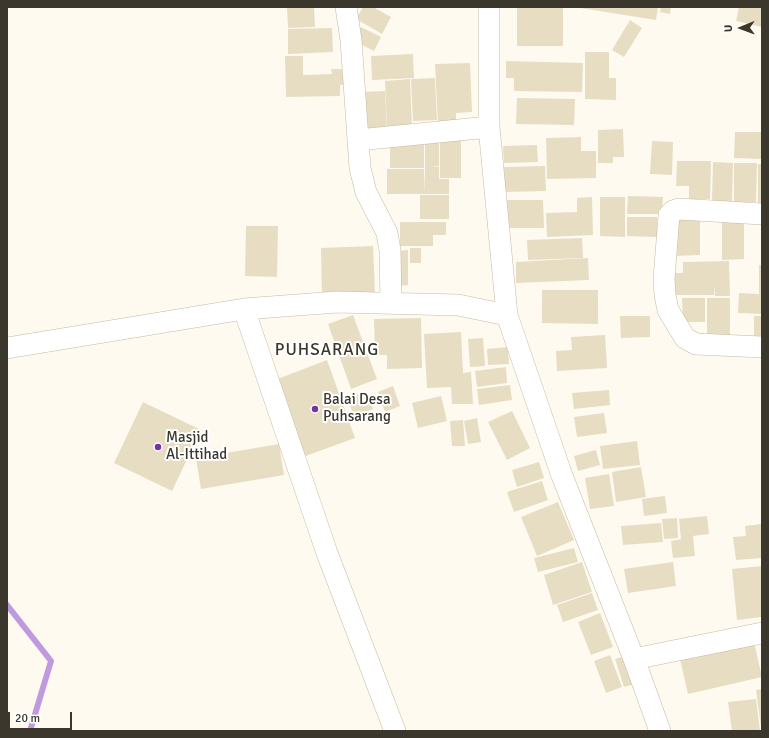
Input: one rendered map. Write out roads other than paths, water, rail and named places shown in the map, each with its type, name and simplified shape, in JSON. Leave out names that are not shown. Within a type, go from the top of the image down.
[{"type":"street","points":[[346,7],[351,40],[360,168],[364,186],[387,233],[390,250],[391,303]]},
{"type":"street","points":[[489,7],[489,127],[507,315],[561,472],[634,658],[660,731]]},
{"type":"street","points":[[358,140],[489,127]]},
{"type":"street","points":[[762,214],[679,209],[673,211],[669,215],[664,279],[668,310],[684,338],[696,344],[762,347]]},
{"type":"street","points":[[7,348],[244,309],[338,302],[458,305],[507,315]]},
{"type":"street","points":[[244,309],[327,553],[395,731]]},
{"type":"street","points":[[634,658],[762,634]]},
{"type":"waterway","points":[[7,605],[51,661],[30,731]]},
{"type":"place","name":"Balai Desa Puhsarang","points":[[315,409]]},
{"type":"place","name":"Masjid Al-Ittihad","points":[[158,447]]},
{"type":"district","name":"PUHSARANG","points":[[327,351]]}]
